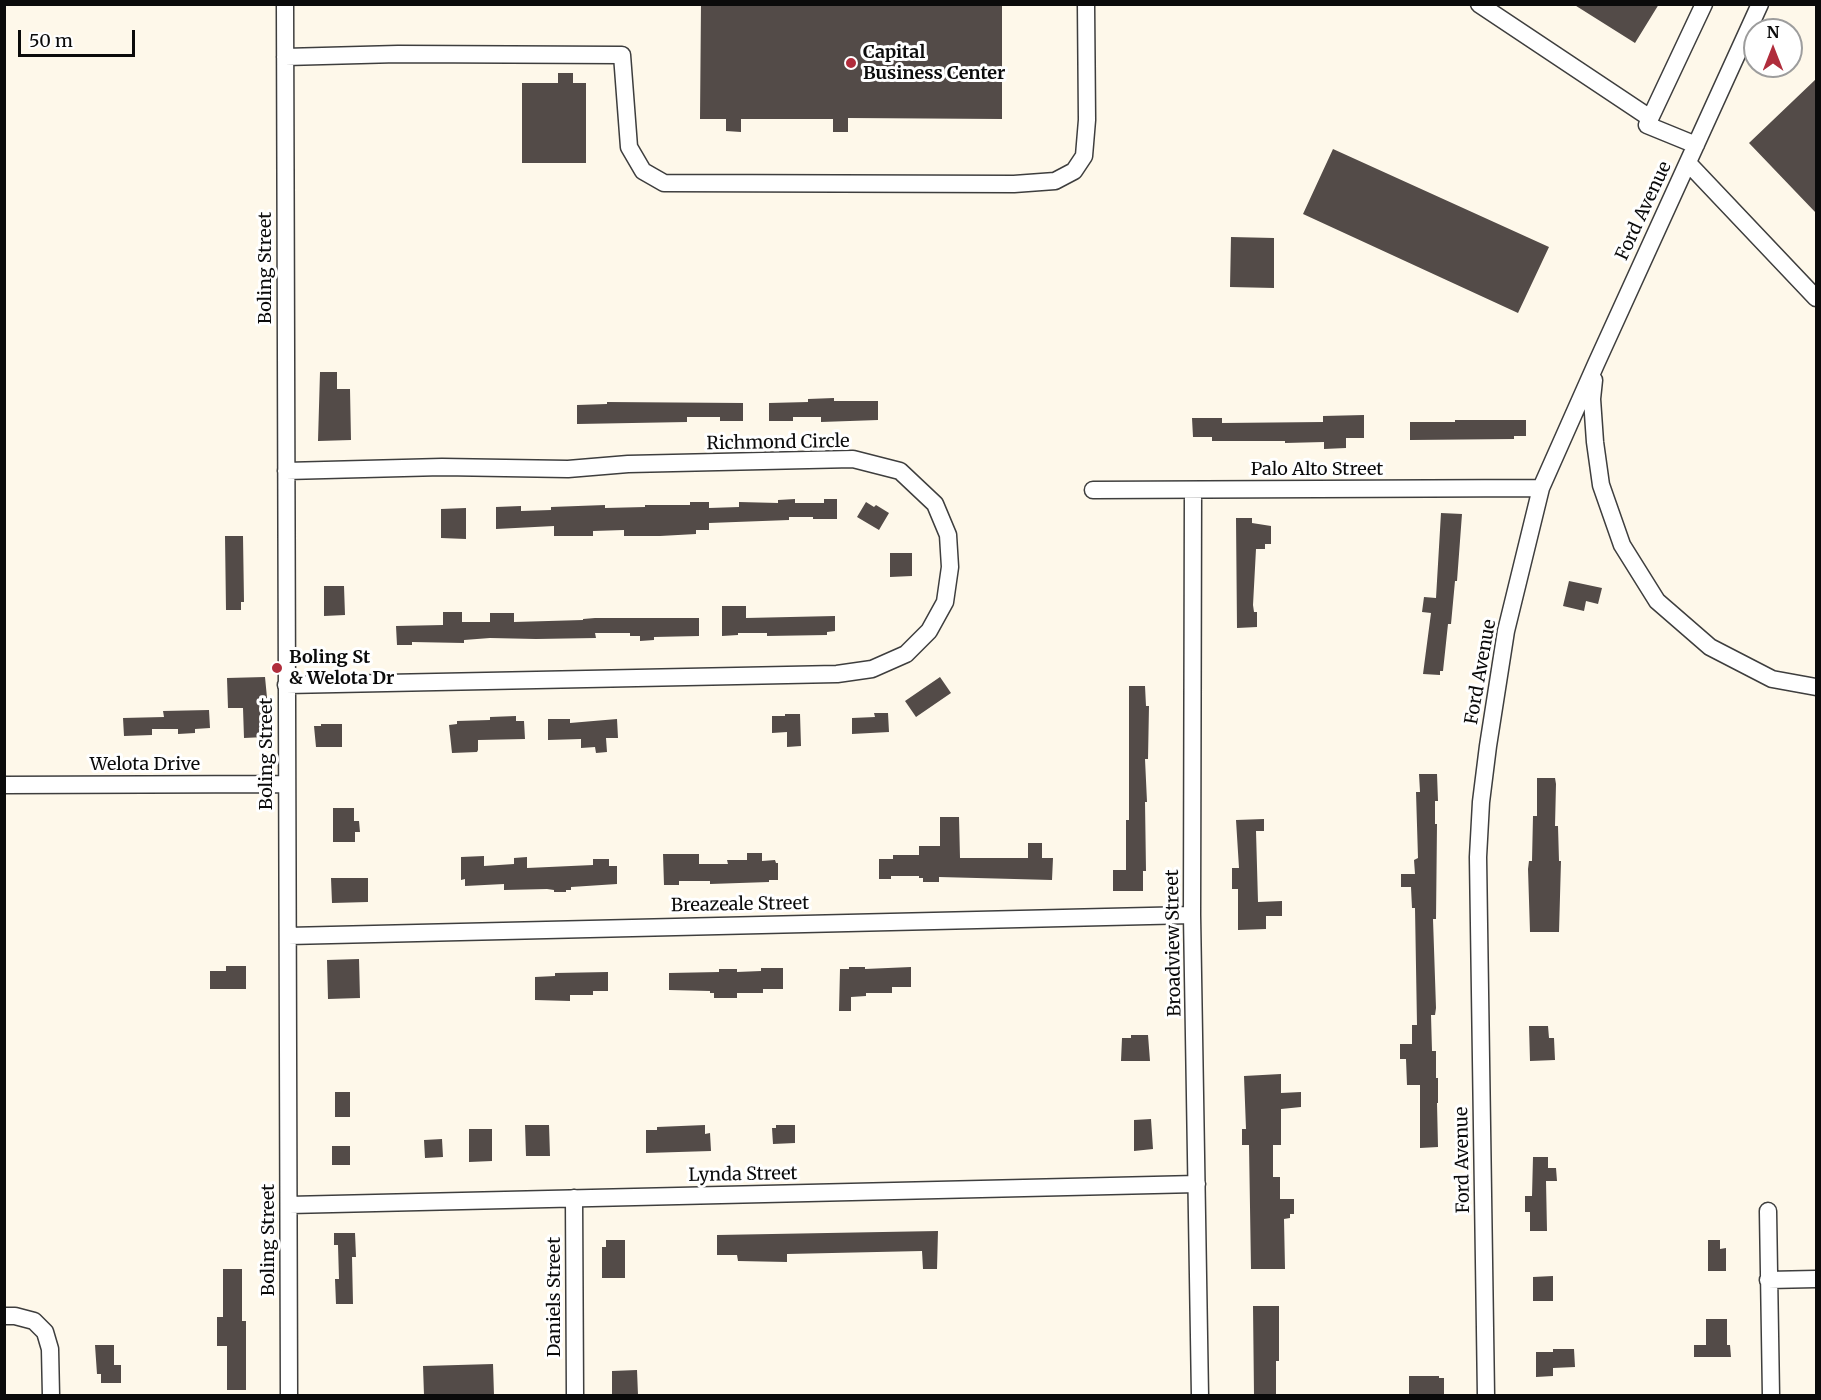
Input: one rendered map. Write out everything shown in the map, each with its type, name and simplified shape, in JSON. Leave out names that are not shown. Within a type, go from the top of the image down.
[{"type":"street","name":"Boling Street","points":[[285,4],[285,685],[289,1395]]},
{"type":"street","points":[[285,57],[398,54],[622,55],[629,147],[643,171],[664,183],[1014,184],[1055,181],[1074,171],[1084,156],[1087,120],[1086,4]]},
{"type":"street","points":[[1479,4],[1650,118]]},
{"type":"street","points":[[1696,145],[1647,125],[1704,4]]},
{"type":"street","name":"Ford Avenue","points":[[1486,1395],[1478,844],[1481,802],[1501,660],[1541,488],[1760,4]]},
{"type":"street","points":[[1688,164],[1816,298]]},
{"type":"street","points":[[1596,364],[1592,399],[1601,485],[1622,545],[1657,601],[1710,647],[1772,679],[1816,687]]},
{"type":"street","name":"Richmond Circle","points":[[285,471],[442,467],[568,469],[628,464],[853,459],[900,471],[935,504],[948,535],[950,567],[945,602],[928,631],[906,654],[873,669],[837,674],[285,685]]},
{"type":"street","name":"Palo Alto Street","points":[[1093,490],[1541,488]]},
{"type":"street","name":"Broadview Street","points":[[1193,490],[1192,915],[1200,1395]]},
{"type":"street","name":"Welota Drive","points":[[4,785],[286,784]]},
{"type":"street","name":"Breazeale Street","points":[[288,936],[1192,915]]},
{"type":"street","name":"Lynda Street","points":[[289,1205],[1197,1184]]},
{"type":"street","name":"Daniels Street","points":[[574,1198],[575,1395]]},
{"type":"street","points":[[1768,1211],[1771,1395]]},
{"type":"street","points":[[1768,1280],[1816,1279]]},
{"type":"street","points":[[4,1316],[15,1316],[34,1321],[45,1332],[50,1349],[51,1395]]},
{"type":"building","name":"Capital Business Center","points":[[701,4],[1002,4],[1002,119],[848,118],[848,132],[833,132],[833,119],[741,119],[741,132],[726,131],[726,119],[700,119]]},
{"type":"building","points":[[1573,4],[1659,4],[1635,43]]},
{"type":"building","points":[[558,73],[573,73],[573,83],[586,83],[586,163],[522,163],[522,83],[558,83]]},
{"type":"building","points":[[1816,79],[1816,213],[1749,143]]},
{"type":"building","points":[[1333,149],[1549,247],[1518,313],[1303,214]]},
{"type":"building","points":[[1231,237],[1274,238],[1274,288],[1230,287]]},
{"type":"building","points":[[320,372],[337,372],[337,389],[350,389],[351,440],[318,441]]},
{"type":"building","points":[[834,398],[834,401],[878,401],[878,420],[821,422],[821,417],[793,417],[793,421],[769,421],[769,403],[808,402],[808,399]]},
{"type":"building","points":[[607,402],[743,403],[743,421],[720,421],[720,417],[687,417],[687,422],[577,424],[577,405],[607,404]]},
{"type":"building","points":[[1364,415],[1364,438],[1346,438],[1346,448],[1324,449],[1324,442],[1212,441],[1212,437],[1193,437],[1192,418],[1222,418],[1222,423],[1323,422],[1323,416]]},
{"type":"building","points":[[1455,420],[1526,420],[1526,436],[1514,436],[1514,439],[1410,440],[1410,422],[1455,422]]},
{"type":"building","points":[[795,499],[795,503],[824,503],[824,499],[837,499],[837,519],[789,517],[789,520],[709,523],[709,530],[696,530],[696,534],[660,536],[624,536],[624,530],[593,531],[593,536],[554,536],[554,526],[496,529],[496,507],[521,506],[521,511],[551,510],[551,507],[605,505],[605,508],[645,507],[645,505],[690,505],[690,502],[709,502],[709,508],[739,507],[739,502],[778,503],[778,500]]},
{"type":"building","points":[[866,502],[889,513],[879,530],[857,517]]},
{"type":"building","points":[[466,508],[466,539],[441,538],[441,509]]},
{"type":"building","points":[[1441,513],[1462,514],[1457,581],[1455,581],[1451,624],[1448,624],[1443,671],[1440,671],[1440,675],[1423,674],[1431,613],[1422,612],[1424,597],[1436,598]]},
{"type":"building","points":[[1236,518],[1252,518],[1252,523],[1271,526],[1271,544],[1265,544],[1265,549],[1256,549],[1253,605],[1254,612],[1257,612],[1257,627],[1237,628]]},
{"type":"building","points":[[225,536],[243,536],[244,602],[241,602],[241,610],[226,610]]},
{"type":"building","points":[[890,553],[912,553],[912,576],[890,577]]},
{"type":"building","points":[[1569,581],[1602,588],[1598,604],[1586,601],[1584,611],[1563,606]]},
{"type":"building","points":[[324,586],[344,586],[345,615],[324,616]]},
{"type":"building","points":[[722,606],[746,606],[746,618],[835,616],[835,631],[827,632],[827,635],[767,636],[767,633],[738,633],[738,635],[722,636]]},
{"type":"building","points":[[443,612],[462,612],[462,622],[490,622],[490,613],[514,613],[514,622],[595,618],[699,618],[699,636],[654,637],[654,640],[640,641],[640,636],[630,636],[630,633],[595,633],[596,638],[490,638],[464,640],[464,643],[412,642],[412,645],[397,645],[396,626],[443,625]]},
{"type":"building","points":[[265,677],[268,708],[265,708],[265,737],[244,738],[243,708],[228,708],[227,678]]},
{"type":"building","points":[[940,677],[951,693],[916,717],[905,701]]},
{"type":"building","points":[[1129,686],[1145,686],[1146,706],[1149,706],[1148,759],[1145,759],[1146,871],[1143,871],[1143,891],[1113,891],[1113,870],[1126,870],[1126,820],[1129,820]]},
{"type":"building","points":[[209,710],[210,728],[195,729],[195,733],[178,734],[178,729],[152,729],[152,735],[124,736],[123,718],[164,717],[163,711]]},
{"type":"building","points":[[874,713],[888,713],[889,732],[852,734],[852,718],[875,717]]},
{"type":"building","points":[[785,714],[800,714],[801,746],[787,747],[787,732],[772,733],[772,716],[785,716]]},
{"type":"building","points":[[516,716],[516,721],[524,721],[525,739],[478,740],[477,752],[452,753],[449,725],[457,724],[457,721]]},
{"type":"building","points":[[548,719],[570,719],[570,723],[617,719],[618,738],[606,738],[607,752],[596,753],[595,747],[581,748],[581,739],[548,740]]},
{"type":"building","points":[[321,724],[342,724],[342,747],[316,747],[314,726],[321,726]]},
{"type":"building","points":[[1419,774],[1437,774],[1438,801],[1435,801],[1435,824],[1437,824],[1436,919],[1433,919],[1436,1008],[1435,1015],[1431,1015],[1432,1051],[1436,1051],[1436,1078],[1438,1078],[1438,1147],[1420,1148],[1420,1085],[1407,1085],[1406,1059],[1400,1059],[1400,1044],[1412,1044],[1412,1025],[1417,1025],[1415,908],[1412,908],[1411,887],[1401,887],[1401,874],[1415,874],[1414,860],[1418,858],[1416,792],[1420,792]]},
{"type":"building","points":[[1537,778],[1555,778],[1556,784],[1555,826],[1558,826],[1559,861],[1561,861],[1559,932],[1530,932],[1528,869],[1529,861],[1532,861],[1533,816],[1537,816]]},
{"type":"building","points":[[333,808],[354,808],[354,821],[359,821],[360,832],[355,832],[355,842],[333,842]]},
{"type":"building","points":[[940,817],[959,817],[960,858],[1028,858],[1028,843],[1042,843],[1042,858],[1053,858],[1052,880],[939,877],[939,882],[923,882],[923,878],[919,876],[891,876],[891,879],[879,879],[879,859],[893,859],[893,855],[919,855],[919,846],[940,846]]},
{"type":"building","points":[[1264,819],[1264,831],[1256,831],[1258,902],[1282,901],[1282,916],[1266,916],[1266,929],[1238,930],[1238,889],[1232,889],[1232,868],[1239,868],[1236,820]]},
{"type":"building","points":[[747,853],[762,853],[762,861],[775,860],[778,863],[778,880],[710,884],[710,881],[679,881],[679,885],[664,885],[663,854],[699,854],[699,864],[728,864],[727,860],[747,860]]},
{"type":"building","points":[[484,856],[484,866],[514,864],[514,858],[527,857],[527,868],[593,865],[593,859],[609,859],[609,866],[617,866],[617,884],[571,887],[571,890],[566,890],[566,892],[554,892],[554,890],[547,889],[504,890],[504,884],[465,886],[465,879],[461,880],[461,857]]},
{"type":"building","points":[[331,878],[368,878],[368,902],[332,903]]},
{"type":"building","points":[[359,959],[360,998],[328,999],[327,960]]},
{"type":"building","points":[[226,966],[246,966],[246,989],[210,989],[210,971],[226,971]]},
{"type":"building","points":[[849,967],[865,967],[865,969],[911,967],[911,987],[892,987],[892,993],[866,993],[866,996],[851,997],[851,1011],[839,1011],[840,969],[849,969]]},
{"type":"building","points":[[761,968],[783,968],[783,989],[763,989],[763,993],[737,993],[737,998],[714,998],[714,993],[710,991],[669,990],[669,973],[719,972],[719,969],[737,969],[737,972],[761,971]]},
{"type":"building","points":[[608,972],[608,991],[593,991],[593,995],[570,995],[570,1001],[535,1000],[535,977],[555,976],[555,973]]},
{"type":"building","points":[[1529,1026],[1548,1026],[1549,1038],[1554,1038],[1555,1060],[1530,1061]]},
{"type":"building","points":[[1131,1035],[1148,1035],[1150,1061],[1121,1061],[1122,1038],[1131,1038]]},
{"type":"building","points":[[1281,1074],[1281,1093],[1301,1092],[1301,1107],[1281,1109],[1281,1145],[1273,1145],[1273,1177],[1280,1177],[1280,1199],[1294,1199],[1294,1214],[1284,1219],[1285,1269],[1251,1269],[1249,1145],[1242,1145],[1242,1129],[1246,1129],[1244,1076]]},
{"type":"building","points":[[335,1092],[350,1092],[350,1117],[335,1117]]},
{"type":"building","points":[[1151,1119],[1153,1149],[1134,1151],[1134,1120]]},
{"type":"building","points":[[525,1125],[549,1125],[550,1156],[526,1156]]},
{"type":"building","points":[[705,1125],[705,1134],[710,1133],[711,1151],[646,1153],[646,1130],[657,1130],[657,1127]]},
{"type":"building","points":[[776,1125],[795,1125],[795,1143],[773,1144],[772,1128],[776,1128]]},
{"type":"building","points":[[469,1129],[492,1129],[492,1161],[469,1162]]},
{"type":"building","points":[[442,1139],[443,1157],[425,1158],[424,1140]]},
{"type":"building","points":[[332,1146],[350,1146],[350,1165],[332,1165]]},
{"type":"building","points":[[1533,1157],[1548,1157],[1548,1168],[1556,1168],[1557,1181],[1546,1181],[1547,1231],[1530,1231],[1530,1212],[1525,1212],[1525,1196],[1532,1196]]},
{"type":"building","points":[[938,1231],[937,1269],[923,1269],[922,1251],[787,1254],[787,1262],[738,1261],[737,1255],[717,1255],[717,1235]]},
{"type":"building","points":[[334,1233],[355,1233],[356,1257],[352,1257],[353,1304],[336,1304],[335,1279],[339,1279],[338,1245],[334,1245]]},
{"type":"building","points":[[606,1240],[625,1240],[625,1278],[602,1278],[602,1247],[606,1247]]},
{"type":"building","points":[[1708,1240],[1720,1240],[1720,1249],[1726,1248],[1726,1271],[1708,1271]]},
{"type":"building","points":[[223,1269],[242,1269],[242,1321],[246,1321],[246,1390],[227,1390],[227,1346],[217,1346],[217,1317],[223,1317]]},
{"type":"building","points":[[1553,1276],[1553,1301],[1533,1301],[1533,1277]]},
{"type":"building","points":[[1253,1306],[1279,1306],[1279,1361],[1276,1361],[1276,1395],[1254,1395]]},
{"type":"building","points":[[1706,1319],[1727,1319],[1727,1345],[1730,1345],[1731,1357],[1694,1357],[1694,1345],[1706,1345]]},
{"type":"building","points":[[95,1345],[114,1345],[114,1365],[121,1365],[121,1383],[101,1383],[101,1374],[97,1374]]},
{"type":"building","points":[[1553,1349],[1574,1349],[1575,1367],[1553,1368],[1553,1376],[1536,1377],[1536,1352],[1553,1352]]},
{"type":"building","points":[[493,1364],[494,1395],[424,1395],[423,1366]]},
{"type":"building","points":[[637,1370],[638,1395],[612,1395],[612,1371]]},
{"type":"building","points":[[1409,1376],[1444,1378],[1444,1395],[1409,1395]]},
{"type":"place","name":"Capital Business Center","points":[[851,63]]},
{"type":"place","name":"Boling St & Welota Dr","points":[[277,668]]}]
